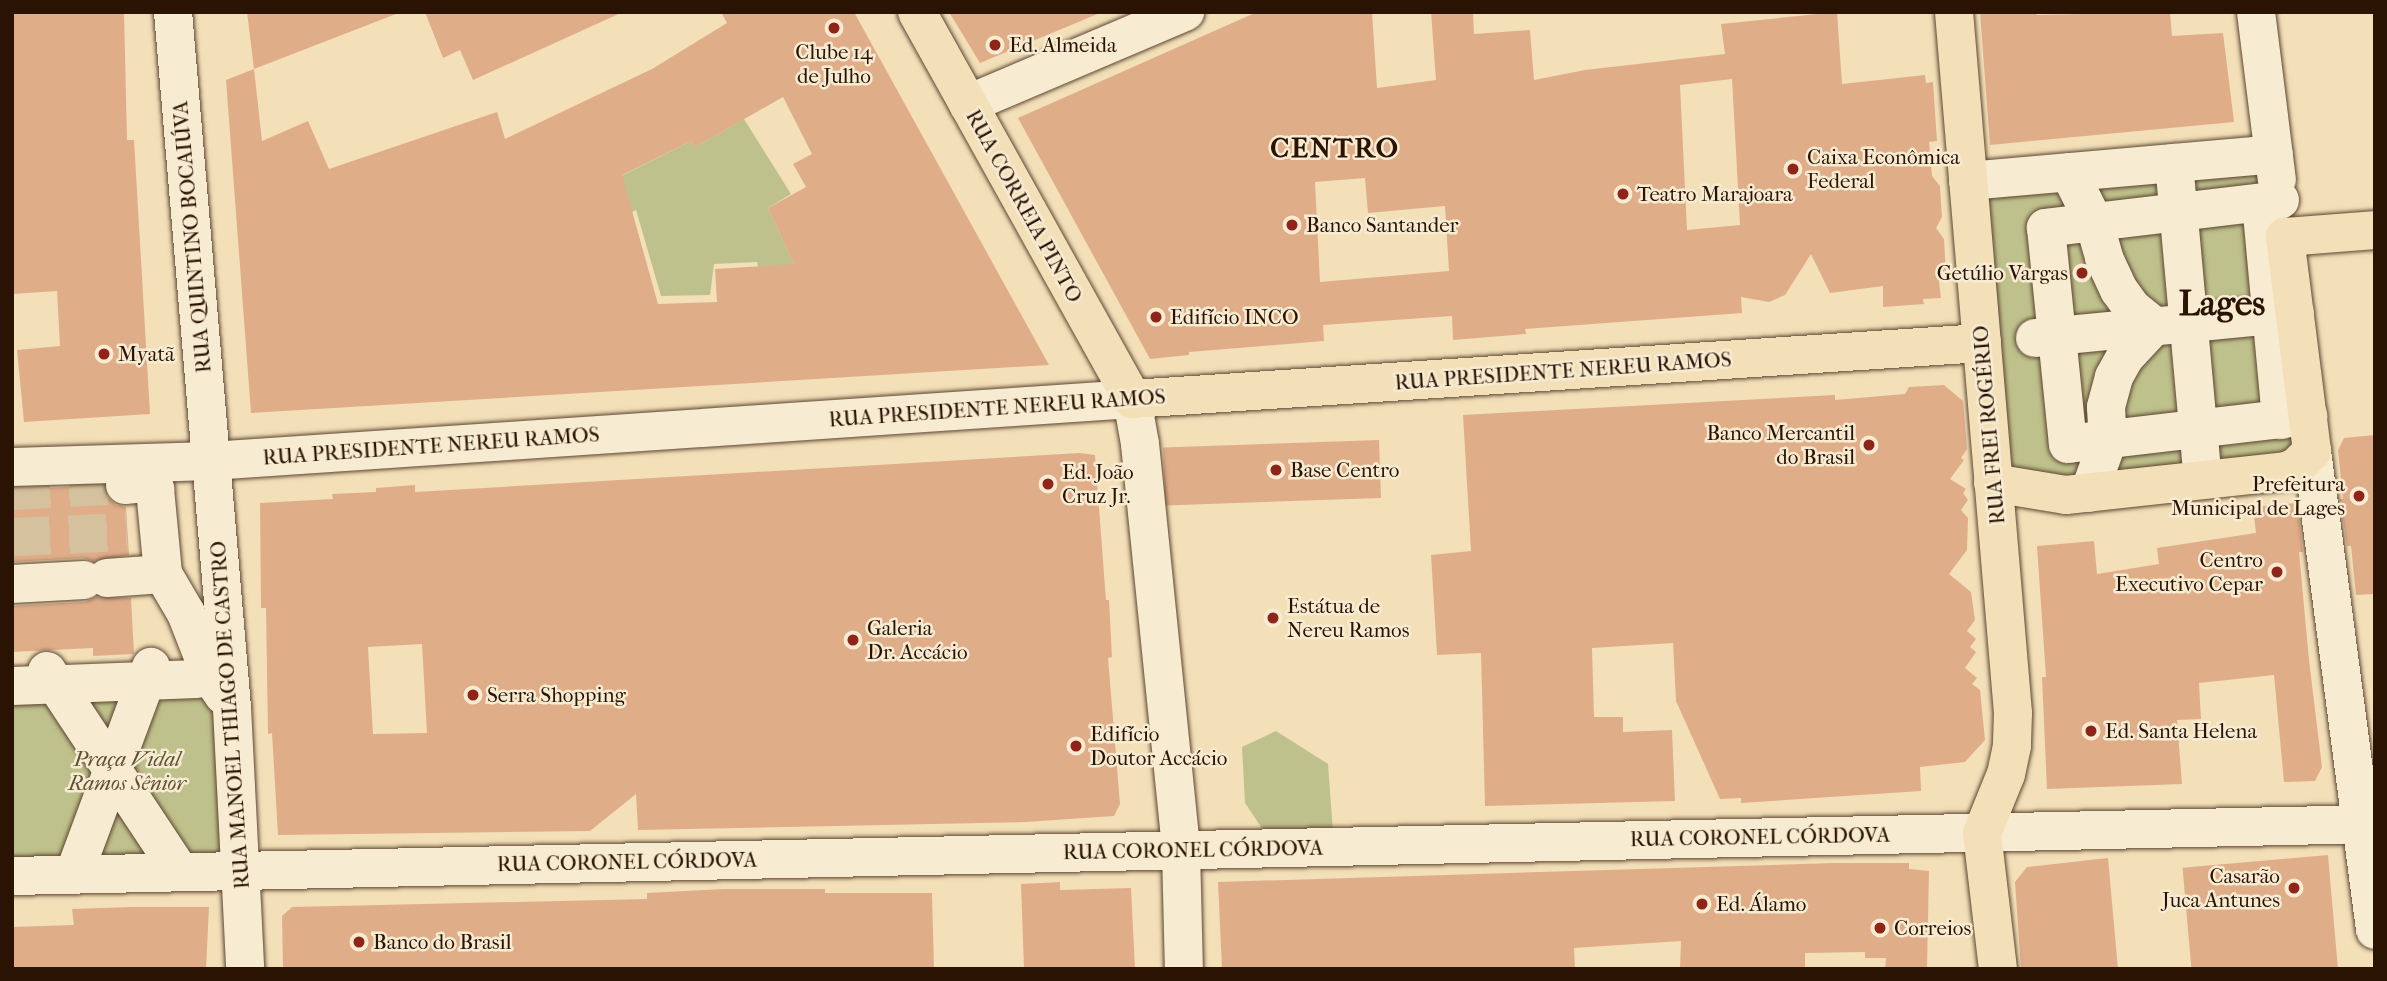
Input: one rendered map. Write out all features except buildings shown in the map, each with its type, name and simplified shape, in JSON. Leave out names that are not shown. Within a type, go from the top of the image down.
[{"type":"main road","name":"RUA CORREIA PINTO","points":[[916,12],[1132,399]]},
{"type":"main road","name":"RUA FREI ROGÉRIO","points":[[1954,12],[2012,713],[2012,747],[1997,802],[1982,832]]},
{"type":"main road","points":[[1993,483],[2042,493],[2089,493],[2203,480],[2297,439],[2275,214],[2375,230]]},
{"type":"main road","name":"RUA PRESIDENTE NEREU RAMOS","points":[[1132,399],[1982,343]]},
{"type":"main road","points":[[1982,832],[1998,969]]},
{"type":"street","name":"RUA QUINTINO BOCAIÚVA","points":[[173,12],[211,461]]},
{"type":"street","points":[[968,104],[1185,12]]},
{"type":"street","points":[[2256,12],[2263,155],[2275,214],[2219,207],[2038,228],[2046,337],[2057,445],[2237,425],[2297,439]]},
{"type":"street","points":[[1968,181],[2263,155]]},
{"type":"street","points":[[2219,207],[2263,155]]},
{"type":"street","points":[[2175,163],[2179,212],[2171,324],[2198,429],[2203,480]]},
{"type":"street","points":[[2069,172],[2094,222],[2104,258],[2119,290],[2171,324]]},
{"type":"street","points":[[2046,337],[2283,314]]},
{"type":"street","points":[[2089,493],[2108,440],[2106,407],[2114,377],[2125,357],[2171,324]]},
{"type":"street","name":"RUA PRESIDENTE NEREU RAMOS","points":[[12,467],[211,461],[1132,399]]},
{"type":"street","points":[[1132,399],[1140,444],[1181,850],[1184,969]]},
{"type":"street","points":[[2237,425],[2297,439]]},
{"type":"street","points":[[2297,439],[2369,824],[2375,930]]},
{"type":"street","name":"RUA MANOEL THIAGO DE CASTRO","points":[[211,461],[232,708],[246,969]]},
{"type":"street","points":[[125,485],[144,482],[155,489],[143,531],[163,574],[186,613],[211,677],[232,708]]},
{"type":"street","points":[[12,584],[163,574]]},
{"type":"street","points":[[74,874],[148,674]]},
{"type":"street","points":[[12,686],[52,678],[148,674],[197,679]]},
{"type":"street","points":[[52,678],[180,872]]},
{"type":"street","name":"RUA CORONEL CÓRDOVA","points":[[12,876],[2369,824]]},
{"type":"green space","points":[[744,119],[791,194],[768,208],[803,283],[764,299],[757,262],[714,264],[710,295],[661,296],[636,210],[557,252],[543,215],[691,141],[695,147]]},
{"type":"green space","points":[[2274,154],[2306,460],[2001,492],[1969,186]]},
{"type":"green space","name":"Praça Vidal Ramos Sênior","points":[[181,666],[232,708],[241,871],[12,876],[12,672]]},
{"type":"green space","points":[[1276,731],[1328,764],[1334,846],[1275,848],[1245,803],[1242,747]]},
{"type":"tunnel","points":[[12,491],[125,485]]},
{"type":"tunnel","points":[[12,537],[127,532]]},
{"type":"place","name":"Clube 14 de Julho","points":[[834,28]]},
{"type":"place","name":"Ed. Almeida","points":[[995,45]]},
{"type":"place","name":"Caixa Econômica Federal","points":[[1793,169]]},
{"type":"place","name":"Teatro Marajoara","points":[[1623,194]]},
{"type":"place","name":"Banco Santander","points":[[1292,225]]},
{"type":"place","name":"Getúlio Vargas","points":[[2082,273]]},
{"type":"place","name":"Edifício INCO","points":[[1156,317]]},
{"type":"place","name":"Myatã","points":[[104,354]]},
{"type":"place","name":"Banco Mercantil do Brasil","points":[[1869,445]]},
{"type":"place","name":"Base Centro","points":[[1276,470]]},
{"type":"place","name":"Ed. João Cruz Jr.","points":[[1048,484]]},
{"type":"place","name":"Prefeitura Municipal de Lages","points":[[2359,496]]},
{"type":"place","name":"Centro Executivo Cepar","points":[[2277,572]]},
{"type":"place","name":"Estátua de Nereu Ramos","points":[[1273,618]]},
{"type":"place","name":"Galeria Dr. Accácio","points":[[853,640]]},
{"type":"place","name":"Serra Shopping","points":[[473,695]]},
{"type":"place","name":"Ed. Santa Helena","points":[[2091,731]]},
{"type":"place","name":"Edifício Doutor Accácio","points":[[1076,746]]},
{"type":"place","name":"Casarão Juca Antunes","points":[[2294,888]]},
{"type":"place","name":"Ed. Álamo","points":[[1702,904]]},
{"type":"place","name":"Correios","points":[[1880,928]]},
{"type":"place","name":"Banco do Brasil","points":[[359,942]]},
{"type":"district","name":"CENTRO","points":[[1335,148]]},
{"type":"district","name":"Lages","points":[[2222,304]]}]
